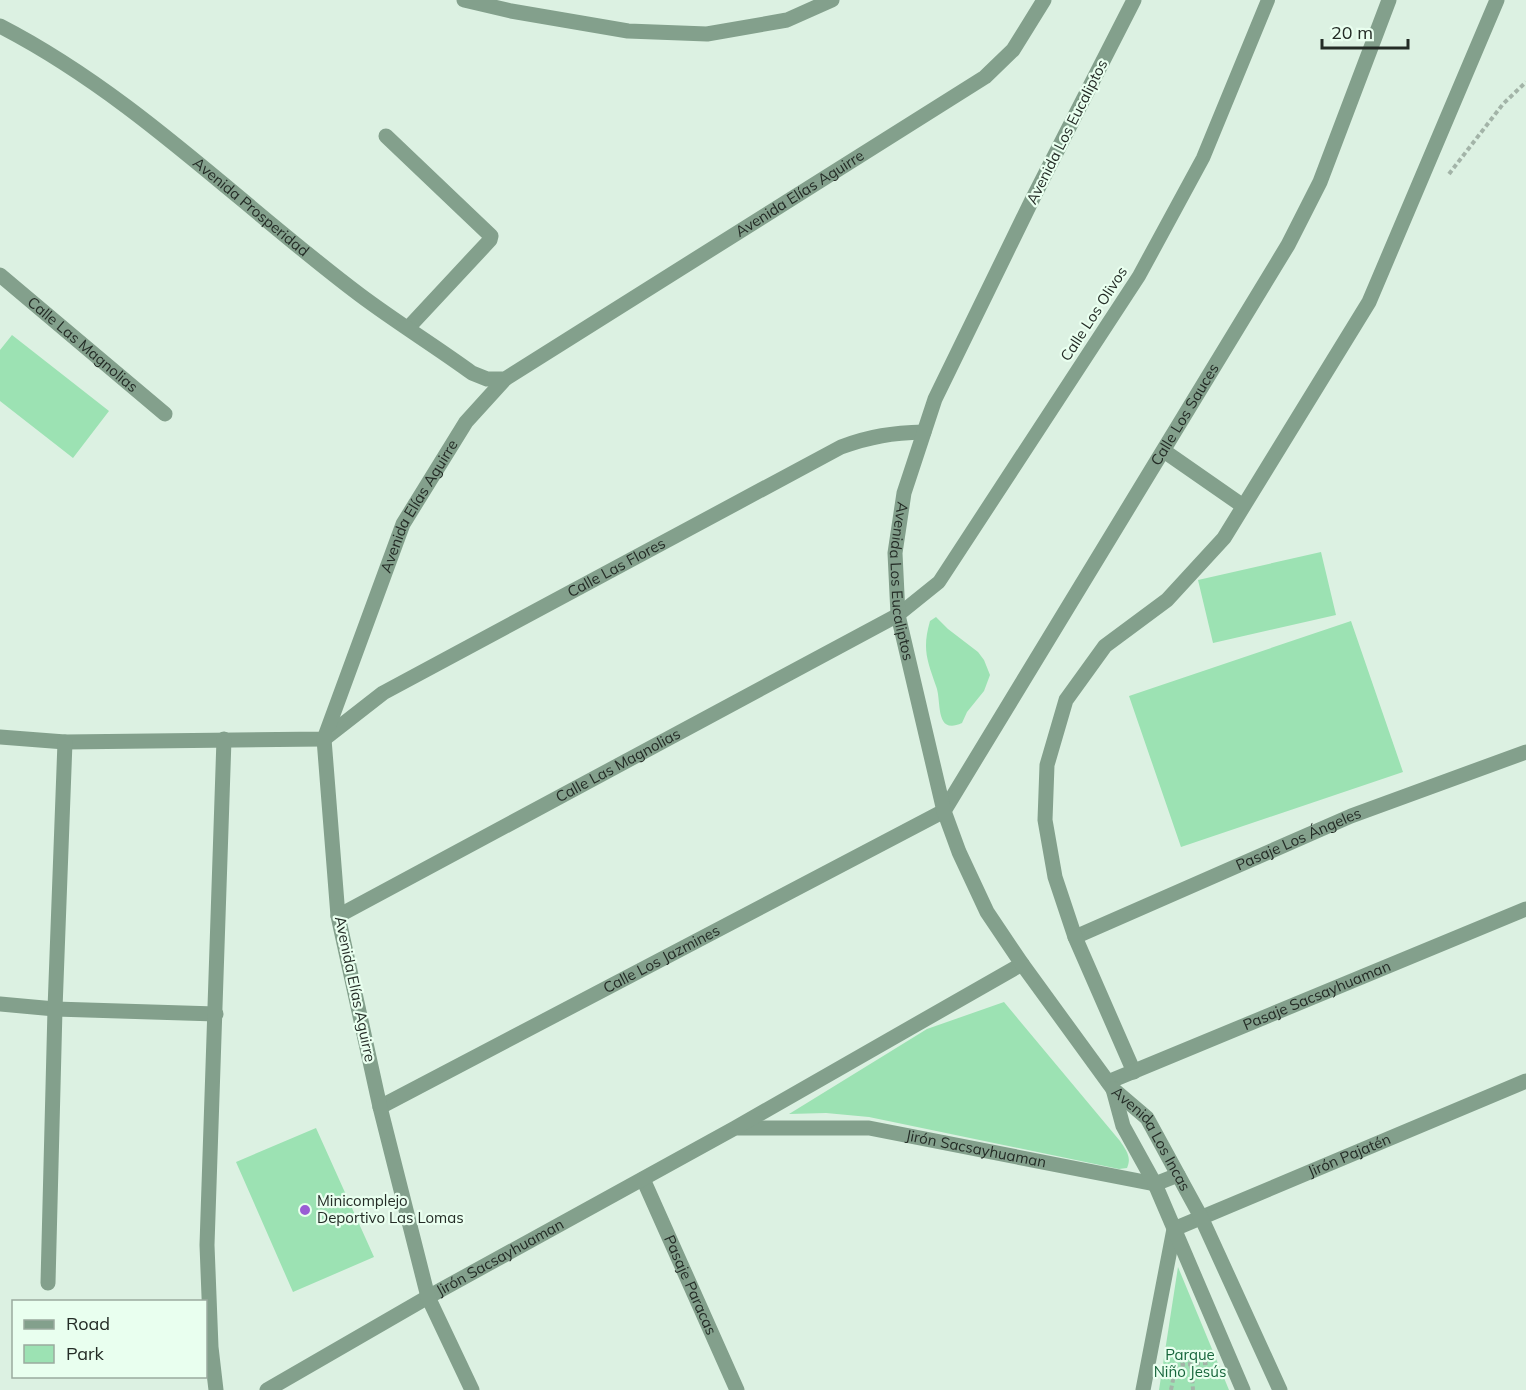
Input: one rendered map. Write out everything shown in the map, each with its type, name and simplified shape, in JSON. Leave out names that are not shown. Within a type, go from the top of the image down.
[{"type":"street","points":[[465,0],[511,11],[628,31],[707,34],[787,20],[832,0]]},
{"type":"street","points":[[511,11],[524,0]]},
{"type":"street","name":"Avenida Elías Aguirre","points":[[472,1390],[428,1297],[380,1107],[338,916],[324,739],[403,524],[466,422],[505,379],[985,77],[1013,50],[1044,0]]},
{"type":"street","name":"Avenida Los Eucaliptos","points":[[1111,1086],[987,912],[959,852],[944,811],[898,615],[895,553],[904,493],[935,399],[1021,221],[1134,0]]},
{"type":"street","name":"Calle Los Sauces","points":[[944,811],[1288,245],[1320,182],[1389,0]]},
{"type":"street","points":[[1134,1072],[1075,937],[1054,877],[1045,820],[1047,765],[1066,700],[1105,646],[1167,600],[1224,538],[1369,302],[1497,0]]},
{"type":"street","name":"Avenida Prosperidad","points":[[0,26],[25,39],[125,104],[360,294],[472,373],[487,379],[505,379]]},
{"type":"street","points":[[386,136],[491,236],[490,240],[408,328]]},
{"type":"street","name":"Calle Las Magnolias","points":[[0,275],[165,414]]},
{"type":"street","name":"Calle Las Flores","points":[[324,739],[383,693],[841,447],[889,433],[924,432]]},
{"type":"street","points":[[1164,451],[1243,506]]},
{"type":"street","name":"Calle Las Magnolias","points":[[338,916],[898,615]]},
{"type":"street","points":[[0,737],[65,742],[324,739]]},
{"type":"street","points":[[216,1390],[210,1347],[207,1245],[224,739]]},
{"type":"street","points":[[48,1283],[65,742]]},
{"type":"street","name":"Pasaje Los Ángeles","points":[[1075,937],[1351,816],[1526,752]]},
{"type":"street","name":"Calle Los Jazmines","points":[[380,1107],[944,811]]},
{"type":"street","name":"Pasaje Sacsayhuaman","points":[[1111,1086],[1134,1072],[1526,909]]},
{"type":"street","name":"Jirón Sacsayhuaman","points":[[267,1390],[428,1297],[735,1128],[1022,964]]},
{"type":"street","points":[[0,1004],[55,1009],[216,1014]]},
{"type":"street","name":"Jirón Pajatén","points":[[1174,1229],[1526,1081]]},
{"type":"street","name":"Avenida Los Incas","points":[[1111,1086],[1147,1118],[1201,1217],[1280,1390]]},
{"type":"street","name":"Avenida Los Incas","points":[[1111,1086],[1123,1126],[1155,1184],[1243,1390]]},
{"type":"street","name":"Jirón Sacsayhuaman","points":[[735,1128],[869,1128],[1155,1184]]},
{"type":"street","points":[[1155,1184],[1178,1175]]},
{"type":"street","name":"Pasaje Paracas","points":[[643,1179],[737,1390]]},
{"type":"street","points":[[1143,1390],[1174,1229]]},
{"type":"lane","name":"Calle Los Olivos","points":[[898,615],[939,582],[1139,276],[1203,158],[1268,0]]},
{"type":"path","points":[[1448,176],[1503,104],[1526,82]]},
{"type":"path","points":[[1171,1390],[1176,1365],[1208,1363],[1212,1372]]},
{"type":"path","points":[[1191,1364],[1193,1390]]},
{"type":"green space","points":[[12,335],[109,411],[73,458],[0,401],[0,350]]},
{"type":"green space","points":[[1321,552],[1336,615],[1213,643],[1198,580]]},
{"type":"green space","points":[[936,617],[978,652],[990,675],[984,691],[967,712],[962,723],[953,726],[943,721],[938,692],[927,654],[926,639],[930,621]]},
{"type":"green space","points":[[1351,621],[1403,772],[1181,847],[1129,696]]},
{"type":"green space","points":[[1004,1002],[1120,1141],[1129,1157],[1127,1168],[1119,1169],[869,1117],[826,1113],[789,1114],[927,1029]]},
{"type":"green space","name":"Minicomplejo Deportivo Las Lomas","points":[[316,1128],[374,1257],[293,1292],[236,1162]]},
{"type":"green space","name":"Parque Niño Jesús","points":[[1178,1267],[1229,1390],[1159,1390]]},
{"type":"place","name":"Minicomplejo Deportivo Las Lomas","points":[[305,1210]]}]
